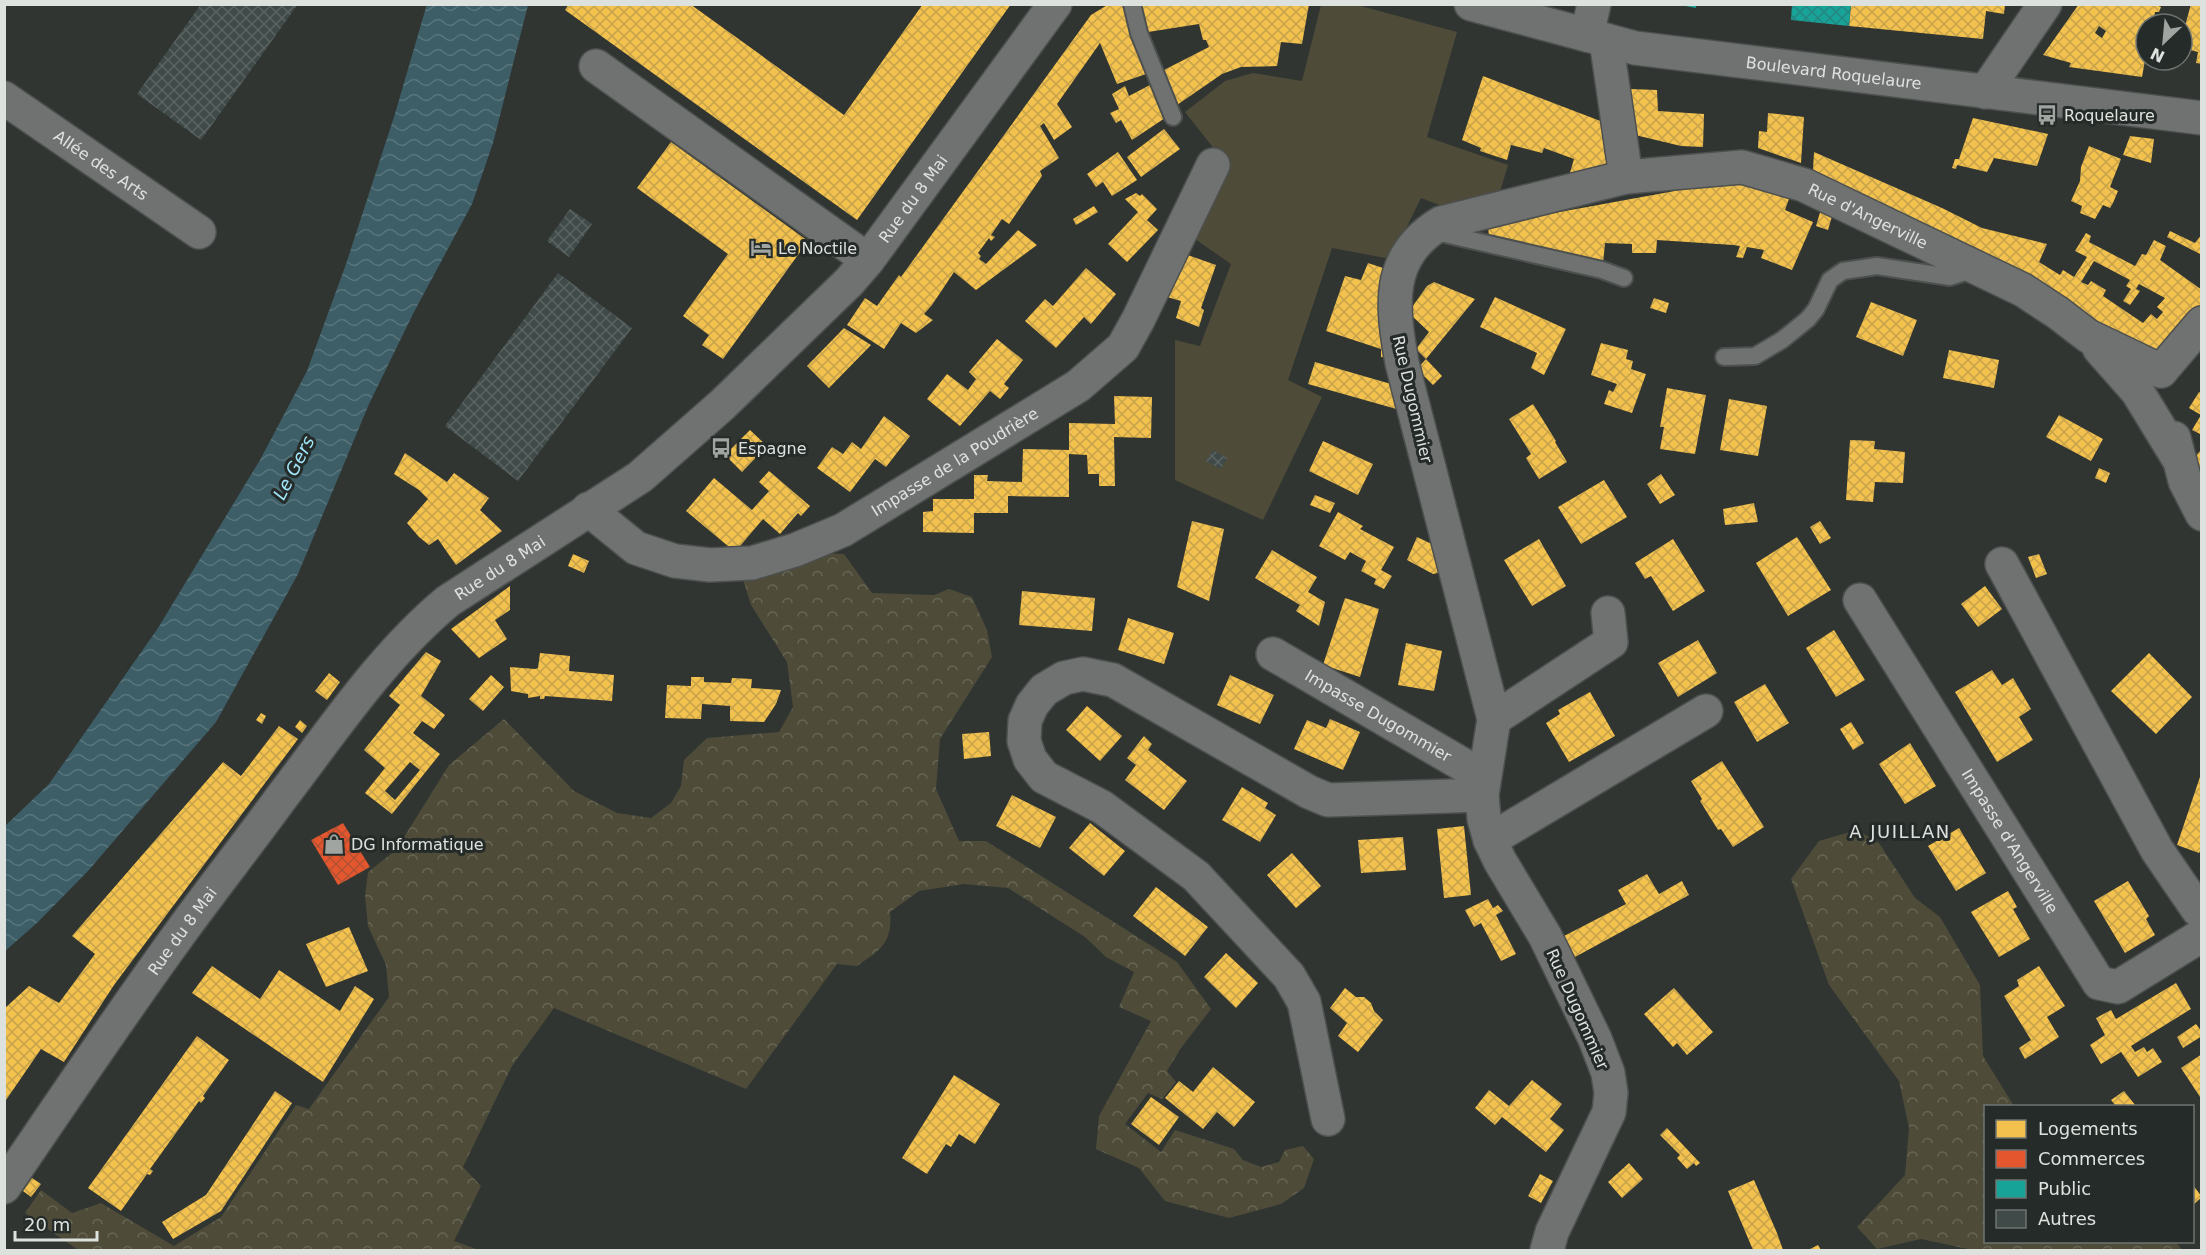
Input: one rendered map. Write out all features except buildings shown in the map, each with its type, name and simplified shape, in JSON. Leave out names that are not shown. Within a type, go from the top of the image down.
[{"type":"street","name":"Rue du 8 Mai","points":[[4,1187],[178,935],[362,692],[397,650],[423,622],[448,601],[639,477],[722,405],[849,282],[868,260],[1055,4]]},
{"type":"street","name":"Boulevard Roquelaure","points":[[1471,4],[1595,27],[1635,48],[2202,118]]},
{"type":"street","points":[[1985,92],[2045,4]]},
{"type":"street","points":[[1595,27],[1626,177]]},
{"type":"street","points":[[596,66],[868,260]]},
{"type":"street","name":"Allée des Arts","points":[[4,98],[199,232]]},
{"type":"street","name":"Impasse de la Poudrière","points":[[588,509],[636,548],[675,561],[711,565],[752,562],[795,549],[843,530],[1078,386],[1123,347],[1138,321],[1213,165]]},
{"type":"street","name":"Rue d'Angerville","points":[[1626,177],[1742,167],[1804,185],[1979,267],[2023,290],[2088,336],[2137,392],[2178,458]]},
{"type":"street","name":"Rue Dugommier","points":[[1546,1251],[1552,1232],[1609,1112],[1611,1093],[1608,1073],[1567,980],[1545,936],[1490,840],[1484,819],[1483,786],[1494,719],[1402,363],[1395,321],[1398,270],[1416,242],[1441,223],[1626,177]]},
{"type":"street","points":[[2161,371],[2202,322]]},
{"type":"street","name":"Rue d'Angerville","points":[[2088,336],[2161,371],[2178,458],[2185,482],[2202,514]]},
{"type":"street","points":[[2002,564],[2157,850],[2200,924]]},
{"type":"street","name":"Impasse d'Angerville","points":[[1860,600],[2099,984],[2118,987],[2200,924]]},
{"type":"street","points":[[1494,719],[1611,642],[1608,613]]},
{"type":"street","name":"Impasse Dugommier","points":[[1272,654],[1483,786]]},
{"type":"street","points":[[1328,1119],[1304,1002],[1289,976],[1196,876],[1102,807],[1044,777],[1030,759],[1024,741],[1025,721],[1032,705],[1044,690],[1064,678],[1083,674],[1113,680],[1309,792],[1328,800],[1483,786]]},
{"type":"street","points":[[1490,840],[1706,711]]},
{"type":"lane","points":[[1132,4],[1139,33],[1173,117]]},
{"type":"lane","points":[[1429,230],[1602,270],[1624,278]]},
{"type":"lane","points":[[1724,357],[1755,356],[1782,340],[1808,319],[1816,309],[1830,280],[1843,271],[1877,266],[1950,277],[1979,267]]},
{"type":"green space","points":[[1321,5],[1357,5],[1457,32],[1427,137],[1508,165],[1499,195],[1442,206],[1421,198],[1391,259],[1332,248],[1288,380],[1322,397],[1263,520],[1175,480],[1175,340],[1200,346],[1231,264],[1192,237],[1226,164],[1185,112],[1225,81],[1253,73],[1302,81]]},
{"type":"green space","points":[[813,553],[844,554],[872,593],[934,595],[949,589],[972,597],[987,630],[992,657],[940,739],[936,789],[959,841],[986,841],[1177,962],[1211,1009],[1181,1048],[1167,1071],[1176,1082],[1162,1099],[1148,1093],[1125,1124],[1161,1152],[1175,1130],[1234,1149],[1243,1160],[1261,1167],[1279,1162],[1285,1150],[1303,1146],[1314,1159],[1304,1188],[1281,1204],[1229,1218],[1165,1201],[1139,1168],[1096,1149],[1099,1116],[1151,1021],[1119,1007],[1134,972],[1106,957],[1085,937],[1008,888],[964,884],[919,891],[890,912],[889,931],[883,945],[857,966],[837,964],[746,1089],[554,1008],[512,1066],[463,1167],[481,1186],[454,1241],[479,1250],[78,1250],[25,1213],[41,1190],[72,1213],[101,1203],[174,1246],[221,1217],[296,1105],[309,1109],[389,997],[386,965],[368,926],[365,896],[368,872],[396,850],[449,765],[504,719],[574,791],[617,813],[651,818],[671,803],[681,786],[684,760],[707,738],[779,732],[793,707],[787,662],[751,605],[742,576]]},
{"type":"green space","points":[[1857,830],[1879,843],[1915,898],[1940,917],[1980,985],[1983,1056],[2013,1105],[1984,1105],[1984,1243],[2177,1243],[2182,1250],[1973,1250],[1921,1239],[1877,1249],[1857,1227],[1905,1175],[1909,1128],[1899,1081],[1829,985],[1791,879],[1819,841]]},
{"type":"water","name":"Le Gers","points":[[427,4],[528,5],[493,143],[472,204],[414,312],[369,404],[298,574],[216,722],[88,871],[37,923],[5,951],[5,826],[49,784],[158,628],[260,460],[307,371],[346,264],[394,117]]},
{"type":"place","name":"Roquelaure","points":[[2047,115]]},
{"type":"place","name":"Le Noctile","points":[[761,248]]},
{"type":"place","name":"Espagne","points":[[721,448]]},
{"type":"place","name":"DG Informatique","points":[[334,844]]},
{"type":"district","name":"A JUILLAN","points":[[1900,832]]}]
